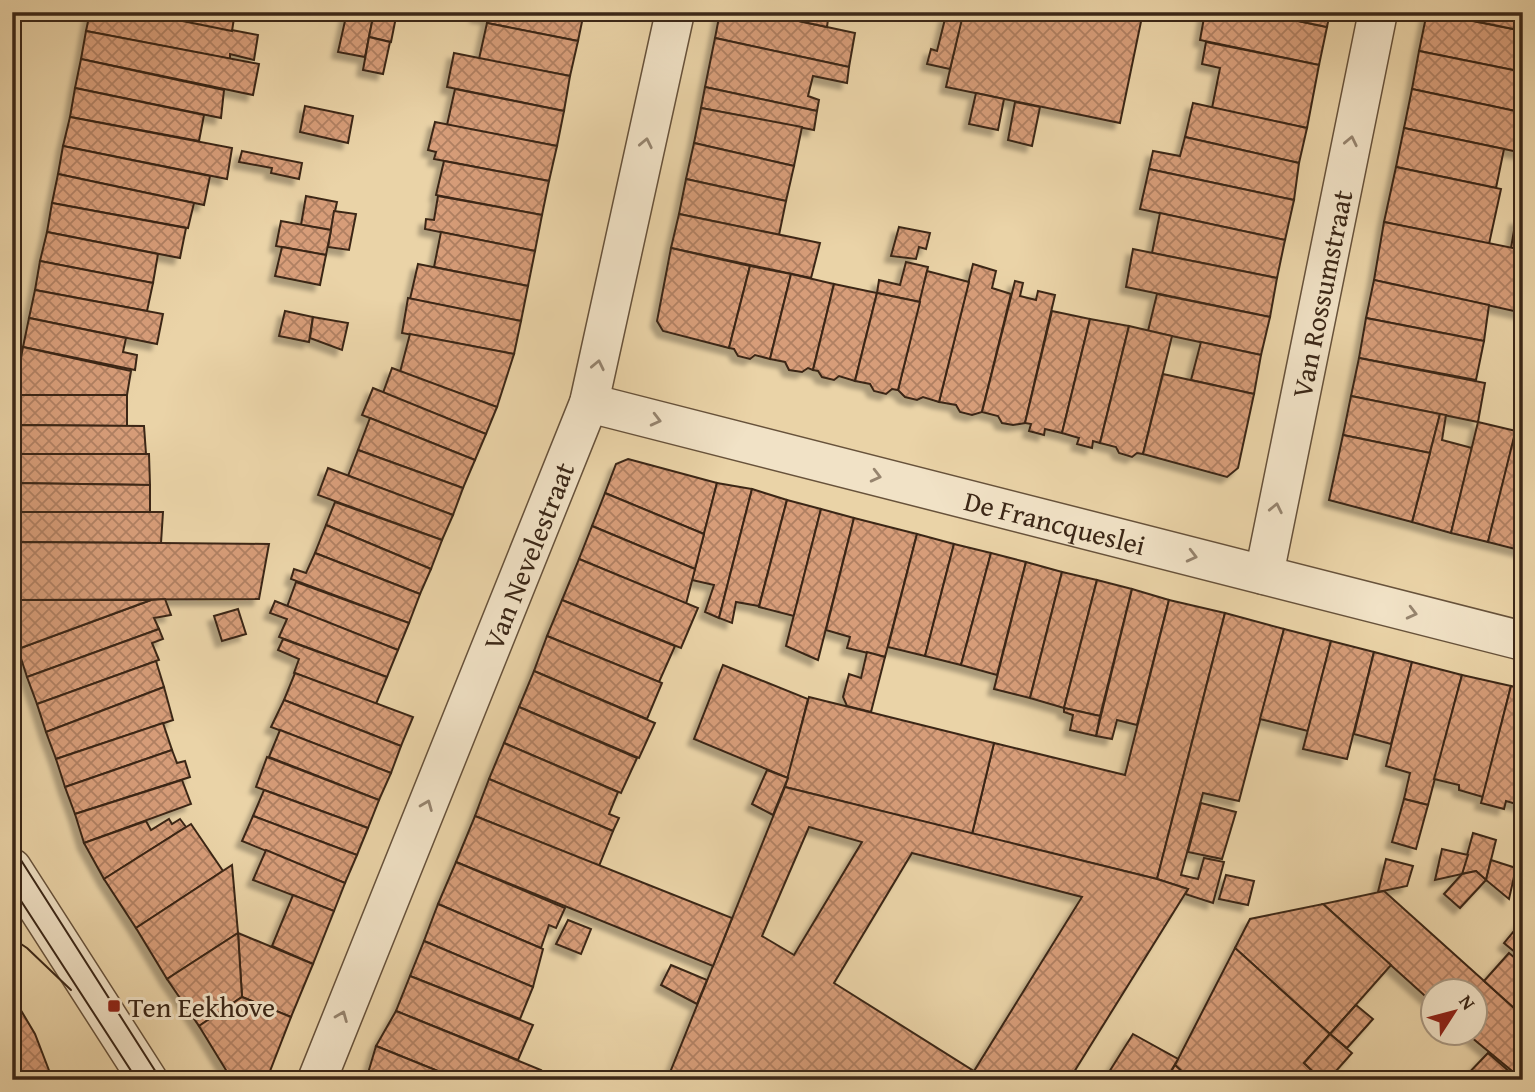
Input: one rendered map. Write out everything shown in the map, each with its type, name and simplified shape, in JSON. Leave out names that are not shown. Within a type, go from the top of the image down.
[{"type":"street","name":"Van Nevelestraat","points":[[317,1080],[589,403],[675,12]]},
{"type":"street","name":"Van Rossumstraat","points":[[1264,575],[1378,12]]},
{"type":"street","name":"De Francqueslei","points":[[589,403],[1523,642]]},
{"type":"street","points":[[12,868],[148,1080]]},
{"type":"building","points":[[90,12],[138,12],[258,35],[254,60],[230,54],[230,59],[86,31]]},
{"type":"building","points":[[138,12],[235,12],[232,31]]},
{"type":"building","points":[[347,12],[374,12],[365,57],[338,52]]},
{"type":"building","points":[[374,12],[397,12],[391,42],[369,37]]},
{"type":"building","points":[[476,12],[584,12],[578,41],[487,23],[488,18],[476,16]]},
{"type":"building","points":[[720,12],[757,12],[855,33],[849,67],[715,38]]},
{"type":"building","points":[[757,12],[829,12],[827,27]]},
{"type":"building","points":[[963,12],[1143,12],[1120,123],[946,87]]},
{"type":"building","points":[[1205,12],[1255,12],[1327,27],[1319,65],[1200,40]]},
{"type":"building","points":[[1255,12],[1330,12],[1327,27]]},
{"type":"building","points":[[1427,12],[1523,31],[1523,72],[1419,51]]},
{"type":"building","points":[[1431,12],[1523,12],[1523,31]]},
{"type":"building","points":[[946,15],[962,19],[950,69],[927,64],[931,49],[937,51]]},
{"type":"building","points":[[487,23],[578,41],[570,76],[479,59]]},
{"type":"building","points":[[86,31],[259,64],[253,95],[81,59]]},
{"type":"building","points":[[369,37],[390,42],[383,74],[363,70]]},
{"type":"building","points":[[715,38],[849,67],[847,83],[813,76],[808,96],[819,100],[817,111],[705,87]]},
{"type":"building","points":[[1206,42],[1319,65],[1307,128],[1212,108],[1220,68],[1202,64]]},
{"type":"building","points":[[1419,51],[1523,72],[1520,112],[1412,89]]},
{"type":"building","points":[[454,53],[570,76],[564,111],[447,87]]},
{"type":"building","points":[[81,59],[224,90],[221,118],[75,88]]},
{"type":"building","points":[[705,87],[817,111],[814,130],[701,108]]},
{"type":"building","points":[[75,88],[204,115],[199,141],[70,117]]},
{"type":"building","points":[[455,89],[564,111],[557,146],[447,125]]},
{"type":"building","points":[[1412,89],[1520,112],[1515,141],[1523,143],[1523,153],[1404,128]]},
{"type":"building","points":[[976,93],[1004,99],[998,130],[969,124]]},
{"type":"building","points":[[1015,102],[1040,107],[1032,146],[1008,140]]},
{"type":"building","points":[[1193,103],[1307,128],[1299,163],[1185,137]]},
{"type":"building","points":[[305,106],[353,116],[348,143],[300,132]]},
{"type":"building","points":[[701,108],[802,127],[794,166],[694,143]]},
{"type":"building","points":[[70,117],[232,148],[227,179],[63,146]]},
{"type":"building","points":[[435,122],[557,146],[549,181],[434,159],[436,152],[428,150]]},
{"type":"building","points":[[1404,128],[1504,149],[1496,188],[1396,167]]},
{"type":"building","points":[[1185,137],[1299,163],[1294,200],[1149,169],[1153,151],[1180,156]]},
{"type":"building","points":[[694,143],[794,166],[786,201],[686,179]]},
{"type":"building","points":[[63,146],[210,176],[204,205],[58,174]]},
{"type":"building","points":[[242,151],[302,163],[299,179],[271,173],[272,168],[239,162]]},
{"type":"building","points":[[444,161],[549,181],[542,215],[436,195]]},
{"type":"building","points":[[1396,167],[1501,189],[1489,244],[1384,222]]},
{"type":"building","points":[[1149,169],[1294,200],[1285,240],[1140,209]]},
{"type":"building","points":[[58,174],[194,203],[188,228],[52,203]]},
{"type":"building","points":[[686,179],[786,201],[779,235],[679,214]]},
{"type":"building","points":[[306,196],[337,202],[331,230],[301,225]]},
{"type":"building","points":[[438,196],[542,215],[535,251],[425,229],[426,219],[434,220]]},
{"type":"building","points":[[52,203],[186,228],[180,258],[47,232]]},
{"type":"building","points":[[334,211],[356,214],[349,250],[328,247]]},
{"type":"building","points":[[1160,213],[1285,240],[1277,278],[1152,253]]},
{"type":"building","points":[[679,214],[820,243],[811,278],[671,248]]},
{"type":"building","points":[[1516,219],[1523,220],[1523,250],[1511,248]]},
{"type":"building","points":[[281,221],[331,230],[326,255],[276,246]]},
{"type":"building","points":[[1384,222],[1523,250],[1523,313],[1374,280]]},
{"type":"building","points":[[899,227],[930,233],[926,249],[919,247],[916,259],[891,256]]},
{"type":"building","points":[[47,232],[158,254],[153,283],[40,261]]},
{"type":"building","points":[[441,232],[535,251],[528,286],[434,267]]},
{"type":"building","points":[[282,247],[326,255],[320,285],[275,276]]},
{"type":"building","points":[[671,248],[750,266],[729,348],[663,331],[657,321]]},
{"type":"building","points":[[1133,249],[1277,278],[1270,317],[1126,287]]},
{"type":"building","points":[[40,261],[153,283],[147,311],[35,290]]},
{"type":"building","points":[[906,262],[928,267],[920,302],[877,293],[879,280],[900,285]]},
{"type":"building","points":[[418,264],[528,286],[521,321],[410,299]]},
{"type":"building","points":[[973,264],[996,271],[992,288],[1011,294],[982,412],[972,415],[960,412],[956,405],[939,402]]},
{"type":"building","points":[[750,266],[791,274],[770,359],[755,355],[750,359],[738,356],[734,349],[729,348]]},
{"type":"building","points":[[927,271],[969,282],[939,402],[923,397],[917,400],[905,397],[898,390]]},
{"type":"building","points":[[791,274],[834,284],[813,370],[808,368],[802,372],[789,370],[785,362],[770,359]]},
{"type":"building","points":[[1374,280],[1489,305],[1484,341],[1366,318]]},
{"type":"building","points":[[1015,281],[1023,283],[1020,296],[1036,300],[1038,291],[1055,295],[1025,423],[1013,425],[1002,423],[998,416],[982,412]]},
{"type":"building","points":[[834,284],[877,293],[855,381],[839,376],[834,380],[822,377],[818,371],[813,370]]},
{"type":"building","points":[[35,290],[163,314],[157,344],[29,318]]},
{"type":"building","points":[[877,293],[920,302],[898,390],[892,389],[886,394],[874,391],[870,384],[855,381]]},
{"type":"building","points":[[1157,294],[1270,317],[1261,355],[1148,331]]},
{"type":"building","points":[[408,298],[521,321],[514,354],[402,333]]},
{"type":"building","points":[[285,311],[313,317],[309,342],[279,336]]},
{"type":"building","points":[[1052,311],[1090,319],[1062,433],[1045,429],[1044,435],[1029,431],[1031,424],[1025,423]]},
{"type":"building","points":[[313,317],[348,323],[342,350],[310,338]]},
{"type":"building","points":[[29,318],[126,338],[123,352],[137,355],[135,370],[23,347]]},
{"type":"building","points":[[1366,318],[1484,341],[1476,380],[1359,358]]},
{"type":"building","points":[[1090,319],[1129,326],[1100,443],[1093,441],[1092,448],[1077,444],[1079,438],[1062,433]]},
{"type":"building","points":[[1129,326],[1172,336],[1143,454],[1137,453],[1132,457],[1119,453],[1116,447],[1100,443]]},
{"type":"building","points":[[410,334],[514,354],[497,407],[400,372]]},
{"type":"building","points":[[1201,342],[1261,355],[1254,394],[1191,380]]},
{"type":"building","points":[[23,347],[131,371],[127,395],[14,395]]},
{"type":"building","points":[[1359,358],[1485,383],[1478,422],[1351,396]]},
{"type":"building","points":[[392,368],[497,407],[486,434],[383,393]]},
{"type":"building","points":[[1163,374],[1254,394],[1238,468],[1227,477],[1143,454]]},
{"type":"building","points":[[373,388],[486,434],[475,460],[362,415]]},
{"type":"building","points":[[14,395],[127,395],[127,426],[13,425]]},
{"type":"building","points":[[1351,396],[1440,414],[1430,453],[1343,435]]},
{"type":"building","points":[[1440,414],[1446,415],[1442,440],[1472,448],[1451,533],[1412,522]]},
{"type":"building","points":[[370,418],[475,460],[463,488],[358,450]]},
{"type":"building","points":[[1478,422],[1516,431],[1488,542],[1451,533]]},
{"type":"building","points":[[13,425],[144,426],[146,454],[12,454]]},
{"type":"building","points":[[1517,425],[1523,426],[1523,551],[1488,542]]},
{"type":"building","points":[[1343,435],[1430,453],[1412,522],[1329,500]]},
{"type":"building","points":[[358,450],[463,488],[453,515],[348,476]]},
{"type":"building","points":[[12,454],[149,454],[150,485],[12,483]]},
{"type":"building","points":[[628,459],[717,483],[704,534],[605,493],[616,464]]},
{"type":"building","points":[[328,468],[453,515],[442,540],[318,495]]},
{"type":"building","points":[[12,483],[150,485],[150,512],[12,512]]},
{"type":"building","points":[[717,483],[752,489],[719,618],[705,612],[714,585],[692,580]]},
{"type":"building","points":[[752,489],[787,500],[759,606],[736,602],[732,623],[719,618]]},
{"type":"building","points":[[605,493],[704,534],[695,569],[592,526]]},
{"type":"building","points":[[787,500],[821,509],[794,616],[759,607]]},
{"type":"building","points":[[335,502],[442,540],[431,569],[326,525]]},
{"type":"building","points":[[821,509],[854,518],[818,660],[786,646]]},
{"type":"building","points":[[12,512],[163,512],[161,543],[12,542]]},
{"type":"building","points":[[854,518],[917,534],[885,657],[847,648],[850,637],[826,630]]},
{"type":"building","points":[[326,525],[431,569],[420,594],[315,553]]},
{"type":"building","points":[[592,526],[695,569],[686,604],[579,559]]},
{"type":"building","points":[[917,534],[954,544],[925,656],[888,647]]},
{"type":"building","points":[[12,542],[269,544],[259,599],[12,600]]},
{"type":"building","points":[[954,544],[991,553],[961,665],[925,656]]},
{"type":"building","points":[[315,553],[420,594],[409,623],[291,579],[294,569],[306,573]]},
{"type":"building","points":[[991,553],[1026,562],[997,675],[961,665]]},
{"type":"building","points":[[579,559],[698,608],[681,648],[562,600]]},
{"type":"building","points":[[1026,562],[1062,572],[1030,698],[994,689]]},
{"type":"building","points":[[1062,572],[1097,580],[1064,708],[1030,698]]},
{"type":"building","points":[[1097,580],[1132,589],[1100,716],[1064,708]]},
{"type":"building","points":[[296,582],[409,623],[398,650],[287,607]]},
{"type":"building","points":[[1132,589],[1169,600],[1137,725],[1117,720],[1112,739],[1096,736]]},
{"type":"building","points":[[165,599],[171,615],[154,618],[159,629],[27,677],[18,649],[151,600]]},
{"type":"building","points":[[12,600],[151,600],[18,649]]},
{"type":"building","points":[[562,600],[675,646],[659,682],[547,636]]},
{"type":"building","points":[[1169,600],[1225,613],[1157,879],[972,834],[994,743],[1125,775]]},
{"type":"building","points":[[275,601],[398,650],[387,677],[279,637],[287,619],[270,613]]},
{"type":"building","points":[[238,609],[246,634],[222,641],[214,616]]},
{"type":"building","points":[[1225,613],[1284,629],[1239,801],[1203,793],[1181,875],[1198,879],[1204,858],[1224,862],[1213,903],[1185,894],[1188,889],[1157,879]]},
{"type":"building","points":[[159,629],[163,639],[152,643],[159,660],[37,704],[27,677]]},
{"type":"building","points":[[1284,629],[1331,641],[1308,731],[1260,719]]},
{"type":"building","points":[[547,636],[662,683],[647,719],[534,671]]},
{"type":"building","points":[[283,639],[387,677],[376,704],[294,673],[299,659],[278,650]]},
{"type":"building","points":[[1331,641],[1374,652],[1347,759],[1303,749]]},
{"type":"building","points":[[867,652],[885,657],[871,712],[847,706],[843,697],[849,674],[861,678]]},
{"type":"building","points":[[1374,652],[1412,662],[1391,744],[1354,734]]},
{"type":"building","points":[[156,661],[164,687],[46,732],[37,704]]},
{"type":"building","points":[[1412,662],[1462,675],[1428,805],[1404,799],[1410,773],[1386,766]]},
{"type":"building","points":[[723,665],[808,699],[788,778],[694,739]]},
{"type":"building","points":[[534,671],[655,723],[639,758],[519,707]]},
{"type":"building","points":[[295,673],[413,717],[401,746],[284,700]]},
{"type":"building","points":[[1462,675],[1511,686],[1483,797],[1459,790],[1459,785],[1434,779]]},
{"type":"building","points":[[1511,686],[1523,689],[1523,806],[1506,801],[1504,809],[1481,803]]},
{"type":"building","points":[[164,687],[173,720],[56,759],[46,732]]},
{"type":"building","points":[[809,697],[994,743],[972,834],[785,787]]},
{"type":"building","points":[[284,700],[401,746],[391,773],[271,727]]},
{"type":"building","points":[[519,707],[637,758],[621,793],[504,743]]},
{"type":"building","points":[[1064,708],[1100,716],[1096,736],[1070,730],[1073,715],[1064,712]]},
{"type":"building","points":[[163,723],[172,750],[65,787],[56,759]]},
{"type":"building","points":[[280,730],[391,773],[379,800],[269,757]]},
{"type":"building","points":[[504,743],[618,792],[609,814],[619,818],[613,831],[489,779]]},
{"type":"building","points":[[172,750],[177,763],[185,761],[190,777],[75,814],[65,787]]},
{"type":"building","points":[[267,757],[379,800],[368,828],[256,787]]},
{"type":"building","points":[[767,770],[788,778],[773,815],[752,804]]},
{"type":"building","points":[[489,779],[613,831],[599,866],[475,816]]},
{"type":"building","points":[[182,780],[191,804],[84,843],[75,814]]},
{"type":"building","points":[[785,787],[1188,889],[1069,1080],[667,1080]],"holes":[[[809,827],[862,842],[794,955],[762,936]],[[912,853],[1082,897],[974,1071],[834,983]]]},
{"type":"building","points":[[264,790],[368,828],[357,855],[253,816]]},
{"type":"building","points":[[1404,799],[1428,805],[1416,849],[1392,842]]},
{"type":"building","points":[[1201,803],[1236,812],[1222,859],[1188,852]]},
{"type":"building","points":[[253,816],[357,855],[345,883],[242,841]]},
{"type":"building","points":[[475,816],[732,918],[713,966],[456,862]]},
{"type":"building","points":[[169,819],[172,824],[180,819],[186,827],[104,879],[84,843],[146,821],[151,830]]},
{"type":"building","points":[[191,824],[223,871],[136,928],[104,879]]},
{"type":"building","points":[[1473,833],[1496,840],[1486,880],[1476,871],[1462,874]]},
{"type":"building","points":[[1442,849],[1468,855],[1462,874],[1435,880]]},
{"type":"building","points":[[266,850],[345,883],[334,911],[253,880]]},
{"type":"building","points":[[1386,859],[1413,866],[1407,886],[1378,892]]},
{"type":"building","points":[[1491,860],[1516,868],[1509,899],[1486,880]]},
{"type":"building","points":[[456,862],[565,908],[556,928],[549,925],[541,948],[438,904]]},
{"type":"building","points":[[232,865],[238,933],[167,979],[136,928]]},
{"type":"building","points":[[1476,871],[1486,880],[1460,908],[1444,894],[1462,874]]},
{"type":"building","points":[[1226,875],[1254,881],[1248,905],[1219,899]]},
{"type":"building","points":[[1384,891],[1479,976],[1420,976],[1420,991],[1323,904]]},
{"type":"building","points":[[293,895],[334,911],[313,964],[272,946]]},
{"type":"building","points":[[438,904],[543,949],[533,987],[424,941]]},
{"type":"building","points":[[1323,904],[1391,965],[1330,1034],[1235,948],[1250,919]]},
{"type":"building","points":[[568,920],[591,929],[581,954],[556,944]]},
{"type":"building","points":[[1523,920],[1523,957],[1522,958],[1504,943]]},
{"type":"building","points":[[238,933],[313,964],[291,1017],[242,997]]},
{"type":"building","points":[[238,933],[242,997],[199,1026],[167,979]]},
{"type":"building","points":[[424,941],[533,987],[520,1019],[410,976]]},
{"type":"building","points":[[1235,948],[1330,1034],[1304,1063],[1322,1080],[1191,1080],[1175,1065]]},
{"type":"building","points":[[1509,953],[1523,965],[1523,1016],[1490,986],[1488,976]]},
{"type":"building","points":[[671,965],[707,980],[697,1004],[661,985]]},
{"type":"building","points":[[410,976],[533,1025],[518,1060],[396,1011]]},
{"type":"building","points":[[1490,986],[1523,1016],[1523,1080],[1482,1046],[1490,1046]]},
{"type":"building","points":[[242,997],[291,1017],[270,1071],[229,1075],[199,1026]]},
{"type":"building","points":[[12,1004],[19,1007],[35,1034],[50,1073],[12,1080]]},
{"type":"building","points":[[1356,1005],[1373,1019],[1347,1048],[1330,1034]]},
{"type":"building","points":[[396,1011],[541,1070],[537,1080],[460,1080],[376,1046]]},
{"type":"building","points":[[1133,1034],[1178,1059],[1166,1080],[1104,1080]]},
{"type":"building","points":[[1330,1034],[1352,1053],[1328,1080],[1322,1080],[1304,1063]]},
{"type":"building","points":[[376,1046],[460,1080],[366,1080]]},
{"type":"building","points":[[1488,1053],[1519,1080],[1462,1080]]},
{"type":"building","points":[[1175,1065],[1191,1080],[1166,1080]]},
{"type":"building","points":[[55,1073],[60,1080],[12,1080]]},
{"type":"tram line","points":[[12,54],[20,12]]},
{"type":"tram line","points":[[12,846],[161,1080]]},
{"type":"tram line","points":[[12,887],[137,1080]]},
{"type":"tram line","points":[[12,938],[27,948],[71,990]]},
{"type":"place","name":"Ten Eekhove","points":[[114,1006]]}]
